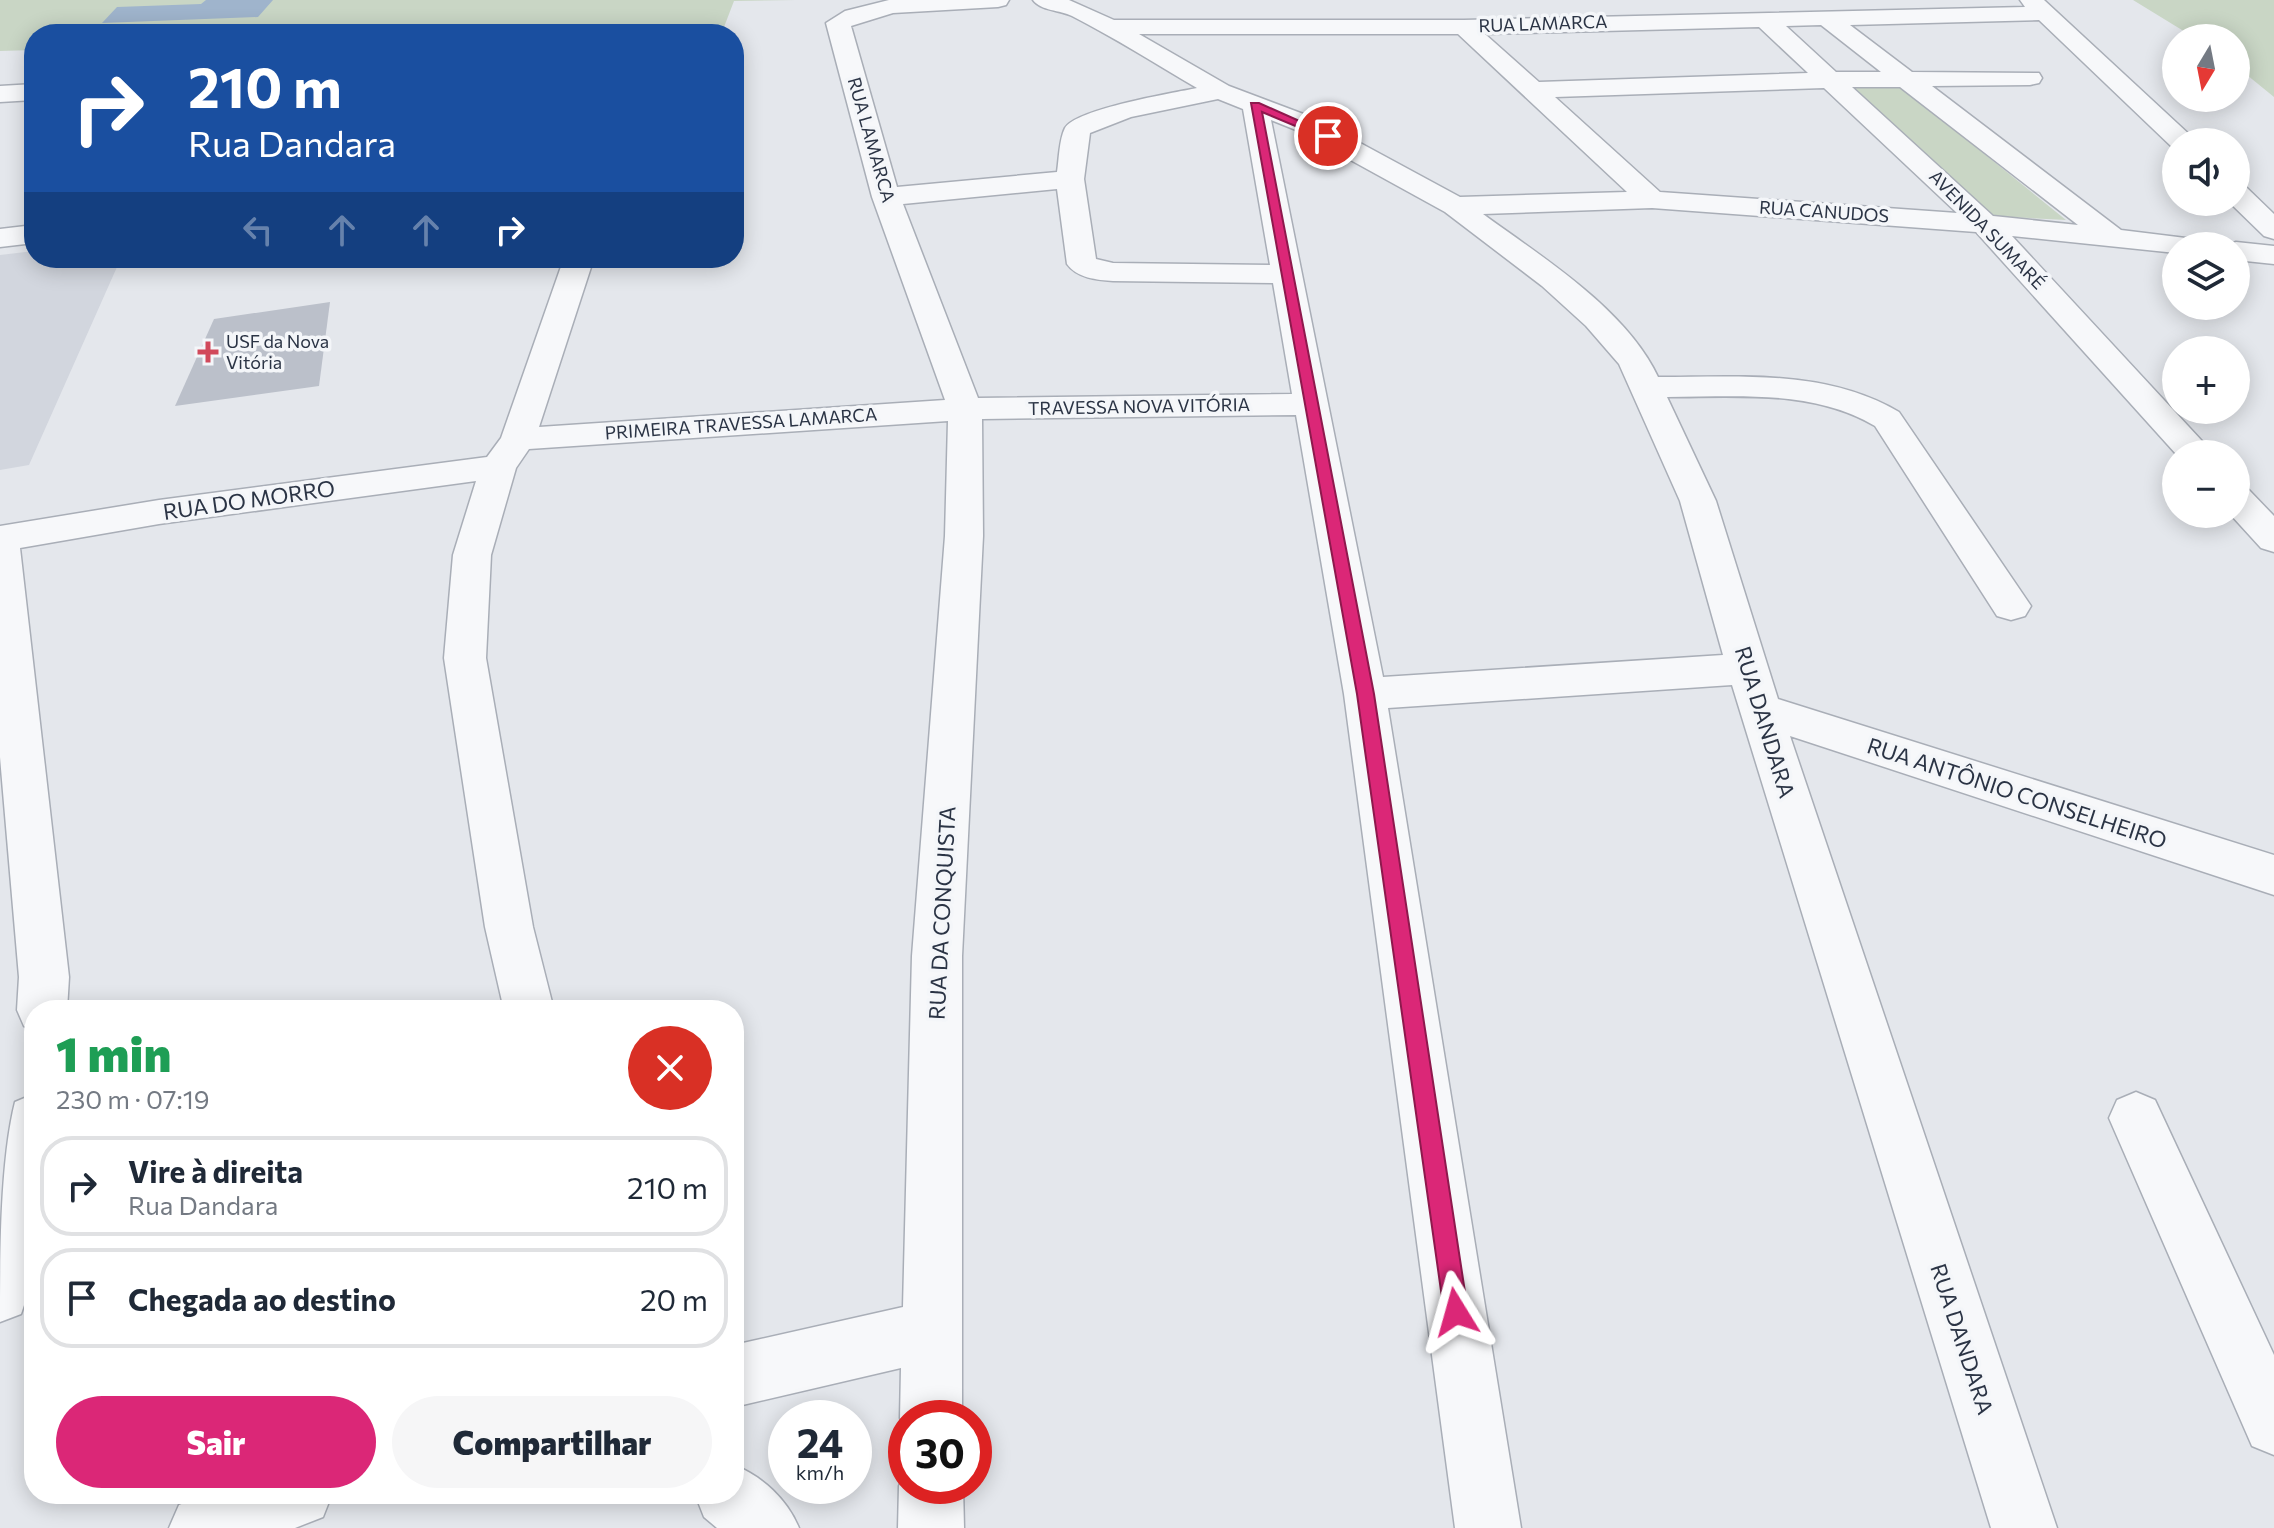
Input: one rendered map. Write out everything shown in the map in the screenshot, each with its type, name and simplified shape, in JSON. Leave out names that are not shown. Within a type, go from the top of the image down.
[{"type":"street","name":"RUA LAMARCA","points":[[965,409],[886,197],[838,23],[848,15],[885,6],[998,0]]},
{"type":"street","name":"RUA LAMARCA","points":[[1044,0],[1076,9],[1110,27],[1464,27],[1825,17],[2039,6]]},
{"type":"street","points":[[1683,0],[1710,19]]},
{"type":"street","points":[[2039,6],[2167,128]]},
{"type":"street","points":[[1825,17],[2112,237]]},
{"type":"street","name":"AVENIDA SUMARÉ","points":[[1764,19],[1985,224],[2183,440]]},
{"type":"street","name":"RUA DANDARA","points":[[1110,27],[1238,98],[1305,124],[1455,206],[1553,280],[1597,319],[1634,361],[1698,501],[1754,690],[2024,1528]]},
{"type":"street","points":[[1464,27],[1652,200]]},
{"type":"street","points":[[1529,90],[1833,80],[2030,78]]},
{"type":"street","points":[[0,94],[24,93]]},
{"type":"street","points":[[1285,274],[1130,273],[1088,268],[1082,264],[1070,179],[1073,139],[1082,124],[1238,98],[1285,274],[1313,404],[1365,694],[1488,1528]]},
{"type":"street","points":[[1914,157],[1998,151]]},
{"type":"street","points":[[886,197],[1070,179]]},
{"type":"street","name":"RUA CANUDOS","points":[[1455,206],[1652,200],[1985,224],[2162,243]]},
{"type":"street","points":[[2250,207],[2274,230]]},
{"type":"street","points":[[0,238],[24,235]]},
{"type":"street","points":[[2250,252],[2274,255]]},
{"type":"street","points":[[527,1000],[509,927],[465,658],[472,555],[575,268]]},
{"type":"street","points":[[1645,387],[1807,390],[1844,397],[1875,409],[1887,419],[2011,606]]},
{"type":"street","name":"TRAVESSA NOVA VITÓRIA","points":[[965,409],[1313,404]]},
{"type":"street","name":"PRIMEIRA TRAVESSA LAMARCA","points":[[508,453],[965,409]]},
{"type":"street","name":"RUA DA CONQUISTA","points":[[931,1400],[937,956],[964,536],[965,409]]},
{"type":"street","name":"RUA DO MORRO","points":[[0,539],[508,453]]},
{"type":"street","points":[[2250,513],[2274,539]]},
{"type":"street","points":[[0,539],[44,977],[43,1000]]},
{"type":"street","name":"RUA ANTÔNIO CONSELHEIRO","points":[[1365,694],[1754,690],[2274,875]]},
{"type":"street","points":[[2136,1118],[2274,1424]]},
{"type":"street","points":[[0,1293],[24,1175]]},
{"type":"street","points":[[744,1374],[930,1331]]},
{"type":"street","points":[[202,1528],[271,1504]]},
{"type":"street","points":[[738,1504],[766,1528]]},
{"type":"street","points":[[931,1504],[931,1528]]},
{"type":"shaded area","points":[[24,252],[24,268],[117,268],[29,465],[0,470],[0,255]]},
{"type":"green space","points":[[0,0],[796,0],[734,1],[725,24],[24,24],[24,50],[0,51]]},
{"type":"green space","points":[[2133,0],[2274,0],[2274,97],[2250,77],[2250,24],[2172,24]]},
{"type":"green space","points":[[1898,84],[2066,220],[1991,216],[1850,85]]},
{"type":"water","points":[[206,0],[273,0],[258,17],[102,23],[117,7],[201,4]]},
{"type":"building","name":"USF da Nova Vitória","points":[[330,302],[319,386],[175,406],[214,319]]},
{"type":"place","name":"USF da Nova Vitória","points":[[208,352]]},
{"type":"route","points":[[1328,136],[1255,106],[1365,694],[1456,1312]]}]
